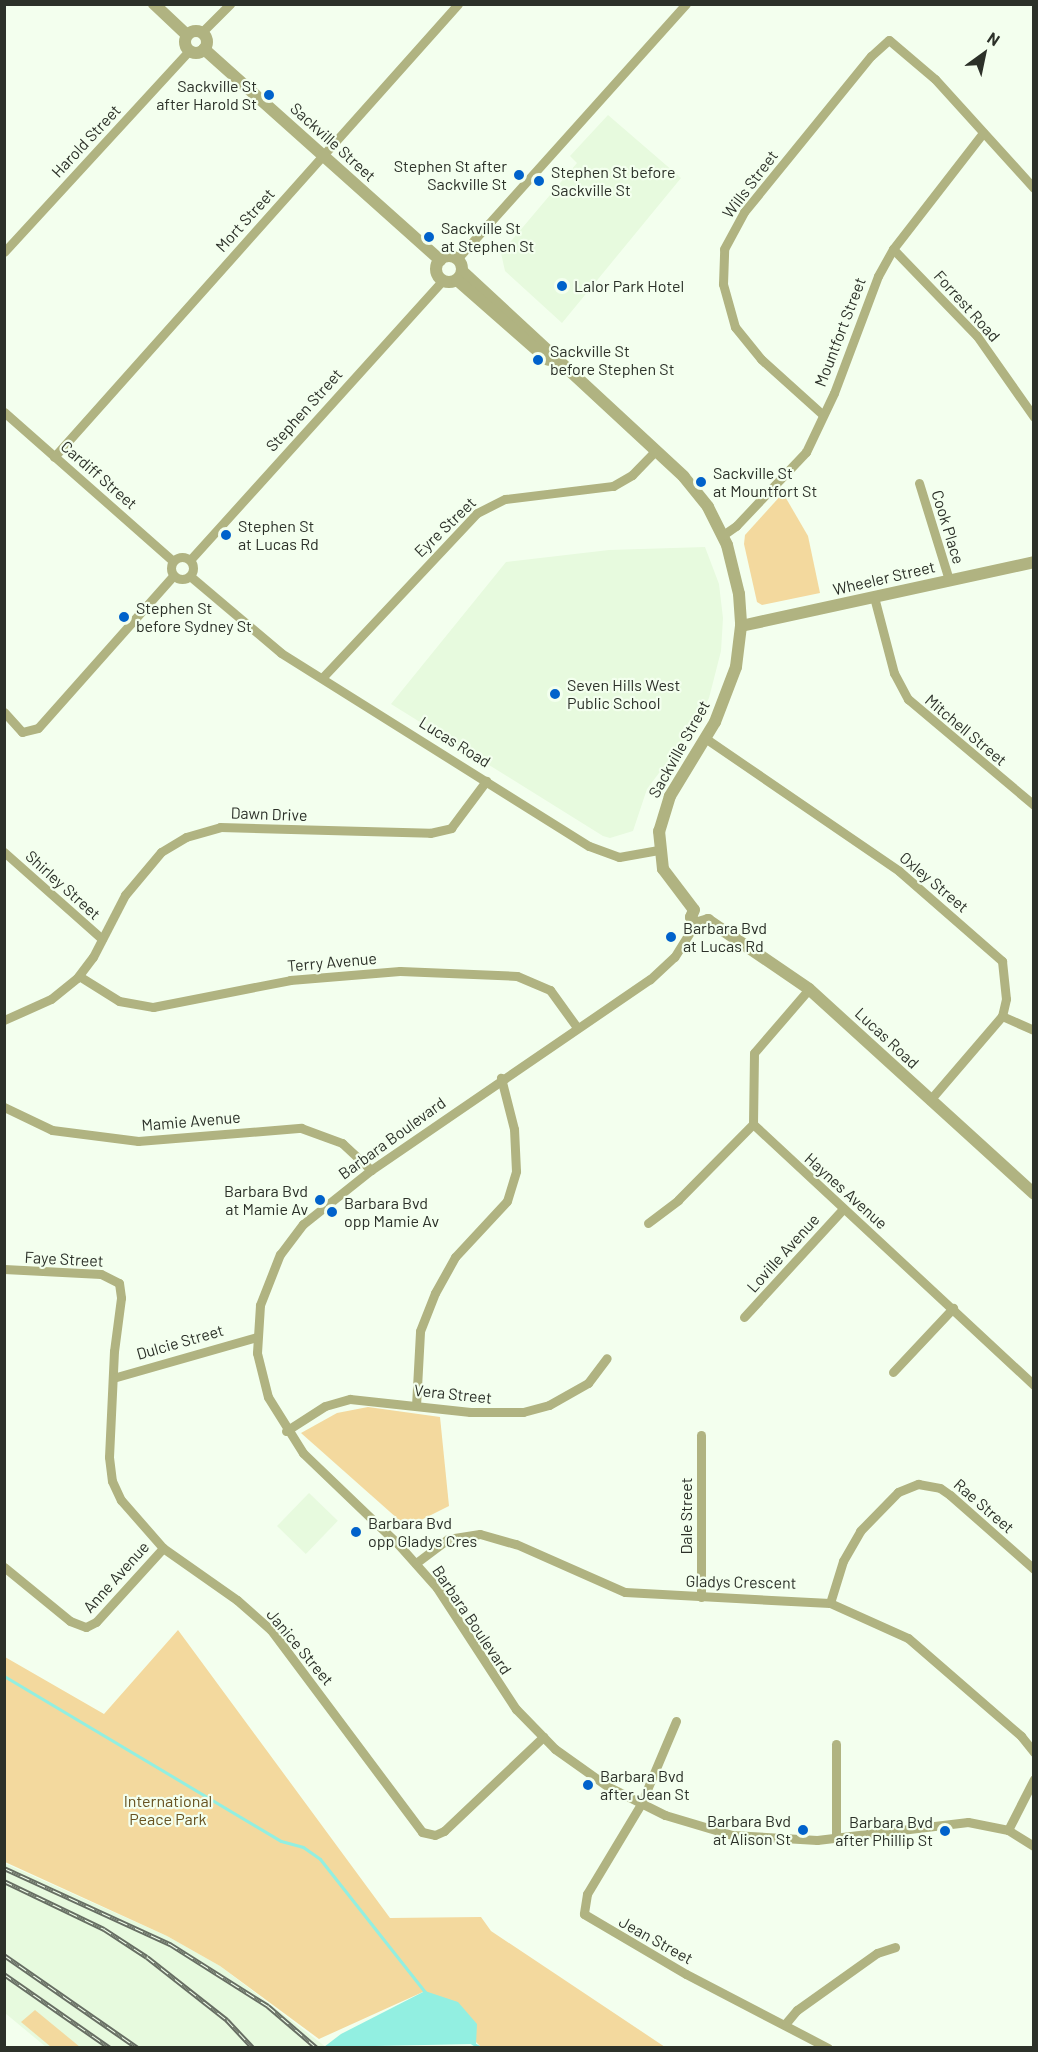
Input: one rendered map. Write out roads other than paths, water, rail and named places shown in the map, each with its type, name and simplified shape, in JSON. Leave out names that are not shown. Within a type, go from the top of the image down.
[{"type":"street","points":[[154,4],[187,35]]},
{"type":"street","points":[[187,35],[202,32],[230,4]]},
{"type":"street","name":"Mort Street","points":[[54,457],[458,4]]},
{"type":"street","points":[[458,259],[450,256],[440,260],[436,271],[442,281],[460,276],[458,259],[686,4]]},
{"type":"street","points":[[187,35],[184,41],[189,51],[204,49],[207,40],[202,32]]},
{"type":"street","name":"Wills Street","points":[[822,414],[761,359],[735,327],[723,284],[724,249],[744,212],[871,56],[889,40],[935,80],[983,133]]},
{"type":"street","name":"Sackville Street","points":[[204,49],[440,260]]},
{"type":"street","name":"Harold Street","points":[[4,252],[189,51]]},
{"type":"street","points":[[983,133],[1034,188]]},
{"type":"street","name":"Mountfort Street","points":[[723,535],[736,526],[806,452],[822,414],[834,393],[878,276],[893,249],[983,133]]},
{"type":"street","name":"Forrest Road","points":[[893,249],[977,336],[1034,417]]},
{"type":"street","name":"Sackville Street","points":[[460,276],[656,450],[696,491],[723,535],[737,578],[741,626],[729,689],[705,738],[670,796],[659,831],[658,850]]},
{"type":"street","name":"Stephen Street","points":[[190,560],[442,281]]},
{"type":"street","name":"Cardiff Street","points":[[4,412],[173,561]]},
{"type":"street","name":"Eyre Street","points":[[322,678],[477,513],[505,499],[613,486],[632,475],[656,450]]},
{"type":"street","name":"Cook Place","points":[[919,483],[949,580]]},
{"type":"street","points":[[4,712],[22,732],[33,731],[45,721],[173,576],[173,561],[183,557],[190,560],[194,566],[190,576],[180,580],[173,576]]},
{"type":"street","name":"Wheeler Street","points":[[741,626],[1034,562]]},
{"type":"street","name":"Lucas Road","points":[[190,576],[263,640],[602,853],[619,857],[658,850]]},
{"type":"street","name":"Mitchell Street","points":[[874,597],[894,673],[908,699],[1034,806]]},
{"type":"street","name":"Oxley Street","points":[[705,738],[899,871],[1002,961],[1006,999],[1002,1016]]},
{"type":"street","name":"Dawn Drive","points":[[4,1020],[51,999],[79,976],[136,881],[161,852],[186,837],[220,827],[430,833],[451,828],[486,781]]},
{"type":"street","points":[[658,850],[668,879],[694,910],[692,917],[701,922]]},
{"type":"street","name":"Shirley Street","points":[[4,852],[102,939]]},
{"type":"street","name":"Lucas Road","points":[[701,922],[809,989],[1034,1194]]},
{"type":"street","name":"Barbara Boulevard","points":[[701,922],[674,957],[650,979],[576,1026],[501,1078],[309,1217],[289,1241],[265,1289],[257,1337],[263,1384],[286,1431],[303,1453],[416,1563],[437,1588],[504,1694],[543,1737],[595,1779],[641,1804],[732,1835],[780,1840],[837,1838],[956,1821],[1008,1830],[1034,1846]]},
{"type":"street","name":"Terry Avenue","points":[[79,976],[119,1001],[153,1007],[290,980],[400,971],[517,976],[550,990],[576,1026]]},
{"type":"street","points":[[648,1223],[678,1200],[753,1124],[754,1053],[809,989]]},
{"type":"street","points":[[930,1100],[1002,1016],[1034,1030]]},
{"type":"street","points":[[416,1406],[420,1331],[435,1293],[455,1257],[507,1201],[516,1171],[514,1129],[501,1078]]},
{"type":"street","name":"Mamie Avenue","points":[[4,1107],[52,1130],[138,1141],[291,1128],[310,1130],[342,1143],[371,1170]]},
{"type":"street","name":"Haynes Avenue","points":[[753,1124],[1034,1385]]},
{"type":"street","name":"Loville Avenue","points":[[744,1317],[843,1209]]},
{"type":"street","name":"Faye Street","points":[[4,1269],[101,1274],[119,1283]]},
{"type":"street","name":"Janice Street","points":[[119,1283],[121,1298],[109,1421],[112,1481],[130,1513],[163,1548],[237,1600],[271,1630],[422,1832],[435,1835],[444,1831],[543,1737]]},
{"type":"street","points":[[893,1372],[953,1308]]},
{"type":"street","name":"Dulcie Street","points":[[113,1378],[257,1337]]},
{"type":"street","name":"Vera Street","points":[[286,1431],[338,1401],[367,1398],[470,1412],[523,1412],[549,1405],[581,1387],[607,1358]]},
{"type":"street","name":"Dale Street","points":[[701,1435],[701,1597]]},
{"type":"street","name":"Rae Street","points":[[830,1603],[843,1561],[860,1531],[898,1492],[918,1484],[940,1488],[950,1495],[1034,1569]]},
{"type":"street","name":"Gladys Crescent","points":[[416,1563],[448,1539],[480,1534],[516,1544],[625,1592],[701,1597],[754,1596],[830,1603],[908,1638],[1021,1736],[1034,1752]]},
{"type":"street","name":"Anne Avenue","points":[[4,1566],[70,1621],[86,1627],[96,1622],[163,1548]]},
{"type":"street","points":[[641,1804],[676,1721]]},
{"type":"street","points":[[836,1744],[837,1838]]},
{"type":"street","points":[[1008,1830],[1034,1779]]},
{"type":"street","name":"Jean Street","points":[[641,1804],[587,1894],[582,1908],[586,1918],[786,2023],[828,2048]]},
{"type":"street","points":[[786,2023],[797,2010],[877,1953],[895,1947]]},
{"type":"water","points":[[425,1991],[458,2002],[477,2024],[476,2044],[324,2047],[341,2034]]},
{"type":"waterway","points":[[4,1676],[281,1841],[303,1847],[320,1859],[426,1993]]},
{"type":"waterway","points":[[472,2043],[481,2048]]},
{"type":"railway","points":[[4,1868],[170,1944],[268,2006],[317,2048]]},
{"type":"railway","points":[[4,1881],[104,1929],[147,1957],[227,2020],[253,2048]]},
{"type":"railway","points":[[4,1955],[138,2048]]},
{"type":"railway","points":[[4,1974],[110,2048]]},
{"type":"place","name":"Sackville St after Harold St","points":[[269,95]]},
{"type":"place","name":"Stephen St after Sackville St","points":[[519,175]]},
{"type":"place","name":"Stephen St before Sackville St","points":[[539,181]]},
{"type":"place","name":"Sackville St at Stephen St","points":[[429,237]]},
{"type":"place","name":"Lalor Park Hotel","points":[[562,286]]},
{"type":"place","name":"Sackville St before Stephen St","points":[[538,360]]},
{"type":"place","name":"Sackville St at Mountfort St","points":[[701,482]]},
{"type":"place","name":"Stephen St at Lucas Rd","points":[[226,535]]},
{"type":"place","name":"Stephen St before Sydney St","points":[[124,617]]},
{"type":"place","name":"Seven Hills West Public School","points":[[555,694]]},
{"type":"place","name":"Barbara Bvd at Lucas Rd","points":[[671,937]]},
{"type":"place","name":"Barbara Bvd at Mamie Av","points":[[320,1200]]},
{"type":"place","name":"Barbara Bvd opp Mamie Av","points":[[332,1212]]},
{"type":"place","name":"Barbara Bvd opp Gladys Cres","points":[[356,1532]]},
{"type":"place","name":"Barbara Bvd after Jean St","points":[[588,1785]]},
{"type":"place","name":"Barbara Bvd at Alison St","points":[[803,1830]]},
{"type":"place","name":"Barbara Bvd after Phillip St","points":[[945,1831]]},
{"type":"park label","name":"International Peace Park","points":[[168,1810]]}]
